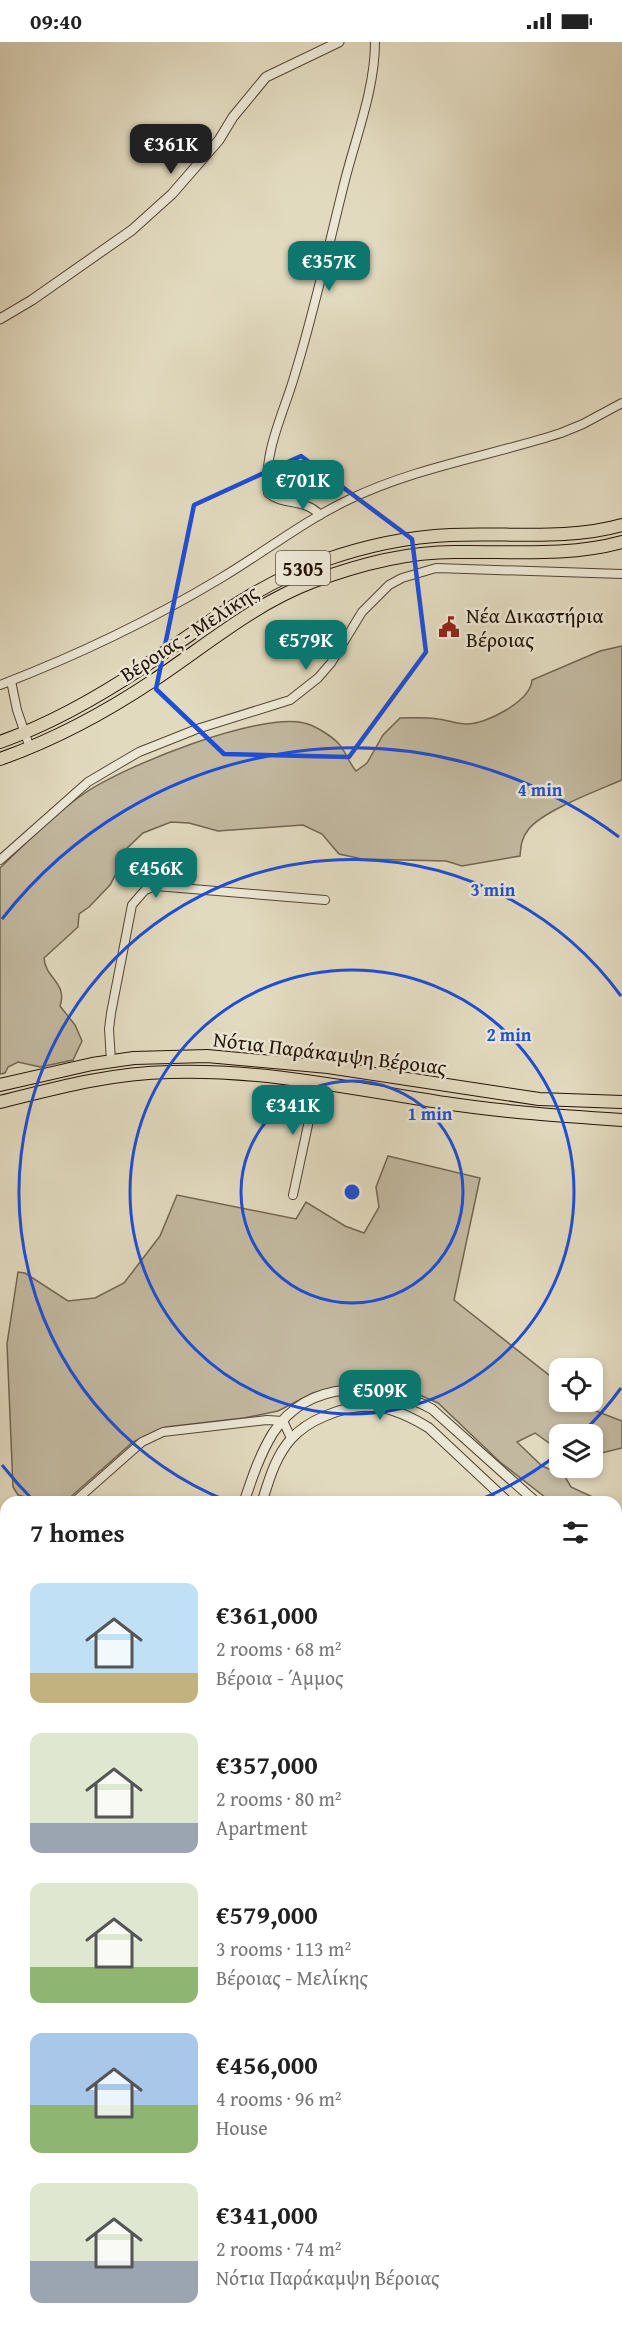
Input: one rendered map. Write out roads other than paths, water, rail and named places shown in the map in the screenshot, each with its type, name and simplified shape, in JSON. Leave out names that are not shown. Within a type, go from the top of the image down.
[{"type":"main road","name":"Βέροιας - Μελίκης","points":[[0,742],[68,711],[120,682],[219,614],[260,589],[327,559],[354,550],[405,539],[452,535],[576,534],[622,525]]},
{"type":"main road","name":"Βέροιας - Μελίκης","points":[[0,759],[75,727],[131,695],[229,627],[268,603],[334,574],[407,555],[578,550],[622,542]]},
{"type":"main road","name":"Νότια Παράκαμψη Βέροιας","points":[[0,1085],[111,1061],[207,1056],[328,1067],[539,1099],[622,1102]]},
{"type":"main road","name":"Νότια Παράκαμψη Βέροιας","points":[[0,1102],[96,1078],[168,1071],[246,1075],[318,1083],[535,1115],[622,1120]]},
{"type":"street","points":[[0,320],[132,230],[172,194],[219,140],[232,117],[266,77],[339,42]]},
{"type":"street","points":[[320,515],[312,506],[278,499],[268,493],[268,465],[276,428],[305,340],[365,102],[375,42]]},
{"type":"street","points":[[0,685],[154,616],[220,579],[320,515],[348,500],[401,478],[561,433],[622,403]]},
{"type":"street","points":[[0,860],[88,782],[139,752],[197,729],[290,700],[318,678],[331,663],[350,629],[372,601],[389,585],[402,578],[436,567],[622,574]]},
{"type":"street","points":[[11,681],[23,733],[30,748]]},
{"type":"street","points":[[111,1061],[109,1029],[129,915],[136,898],[145,890],[156,886],[325,900]]},
{"type":"street","points":[[293,1195],[318,1083]]},
{"type":"street","points":[[246,1496],[262,1454],[283,1421],[302,1406],[322,1395],[342,1390],[380,1390],[413,1398],[432,1409],[529,1496]]},
{"type":"street","points":[[264,1496],[272,1469],[291,1438],[318,1419],[355,1406],[377,1406],[416,1420],[429,1428],[502,1496]]},
{"type":"street","points":[[81,1496],[142,1442],[163,1432],[267,1420],[283,1421]]},
{"type":"street","points":[[283,1421],[291,1438]]},
{"type":"place","name":"Νέα Δικαστήρια Βέροιας","points":[[449,627]]}]
